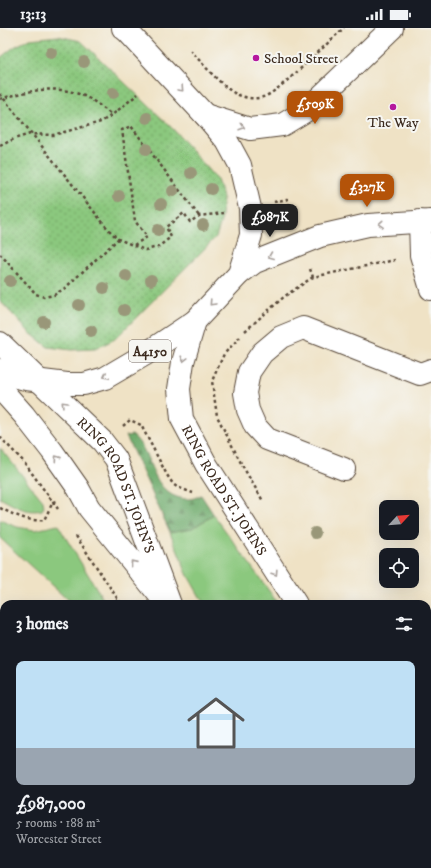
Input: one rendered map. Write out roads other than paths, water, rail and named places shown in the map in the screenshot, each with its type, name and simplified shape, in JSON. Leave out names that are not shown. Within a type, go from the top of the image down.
[{"type":"main road","name":"A4150","points":[[41,381],[84,384],[105,378],[195,322],[239,274],[251,235],[250,208],[240,165],[226,141],[205,115],[123,28]]},
{"type":"main road","name":"A4150","points":[[148,28],[157,64]]},
{"type":"main road","points":[[358,60],[368,28]]},
{"type":"main road","points":[[205,115],[250,129],[282,125],[307,110],[392,28]]},
{"type":"main road","points":[[239,274],[255,262],[320,236],[368,225],[426,221],[421,255],[431,289]]},
{"type":"main road","name":"RING ROAD ST. JOHNS","points":[[195,322],[183,362],[179,389],[182,419],[206,464],[293,600]]},
{"type":"main road","points":[[344,469],[267,439],[255,426],[248,410],[245,393],[249,372],[262,353],[281,337],[303,328],[420,374],[431,370]]},
{"type":"main road","name":"RING ROAD ST. JOHN'S","points":[[0,343],[102,441],[116,459],[169,600]]},
{"type":"main road","points":[[0,370],[12,376],[41,381]]},
{"type":"main road","points":[[0,388],[24,415],[78,488],[89,508],[163,600]]},
{"type":"place","name":"School Street","points":[[256,58]]},
{"type":"place","name":"The Way","points":[[393,107]]}]
